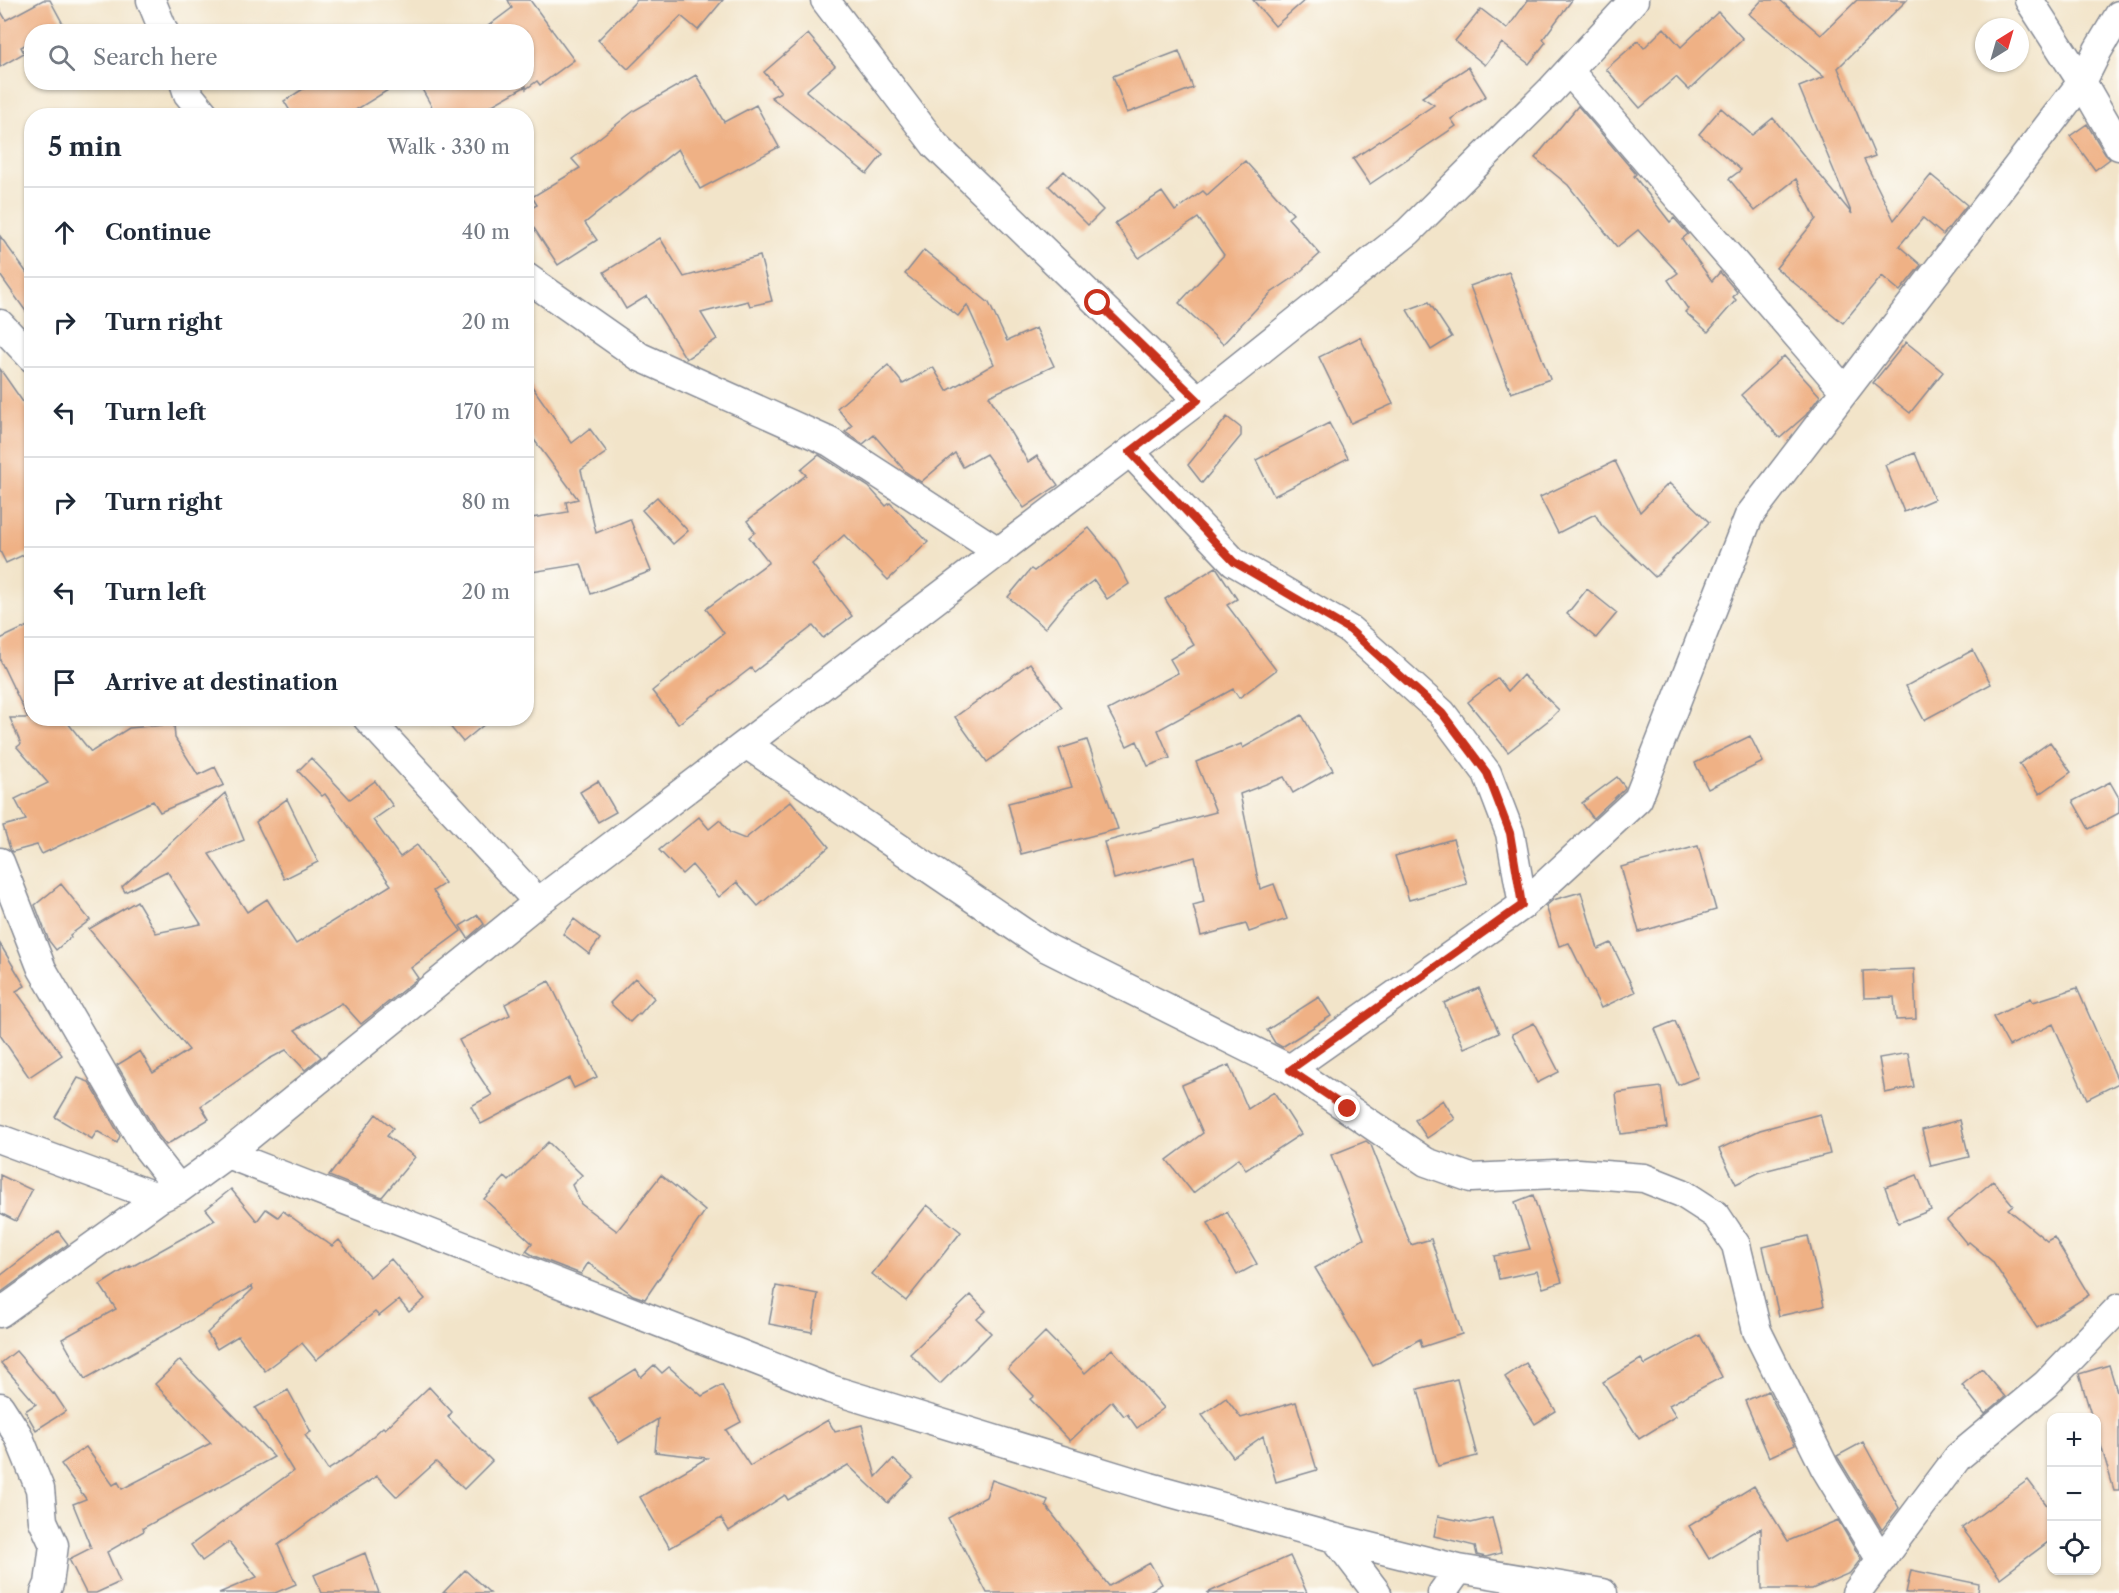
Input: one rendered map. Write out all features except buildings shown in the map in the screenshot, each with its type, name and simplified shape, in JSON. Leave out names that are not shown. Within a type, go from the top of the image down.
[{"type":"street","points":[[151,0],[161,24]]},
{"type":"street","points":[[825,0],[935,145],[1198,400]]},
{"type":"street","points":[[0,1313],[227,1154],[537,902],[1198,400],[1408,232],[1569,71],[1634,0]]},
{"type":"street","points":[[2029,0],[2082,82],[2119,146]]},
{"type":"street","points":[[1290,1070],[1522,905],[1638,799],[1749,516],[2082,82],[2119,15]]},
{"type":"street","points":[[1569,71],[1844,390]]},
{"type":"street","points":[[187,90],[199,108]]},
{"type":"street","points":[[534,283],[640,357],[830,442],[999,552]]},
{"type":"street","points":[[0,324],[24,349]]},
{"type":"street","points":[[1130,452],[1234,562],[1350,630],[1442,713],[1487,773],[1510,833],[1522,905]]},
{"type":"street","points":[[374,726],[537,902]]},
{"type":"street","points":[[746,744],[1045,947],[1290,1070],[1426,1162],[1472,1178],[1578,1173],[1644,1178],[1682,1193],[1716,1215],[1736,1245],[1757,1330],[1825,1468],[1881,1560]]},
{"type":"street","points":[[0,862],[42,969],[144,1144],[170,1194]]},
{"type":"street","points":[[0,1139],[170,1194]]},
{"type":"street","points":[[227,1154],[830,1389],[1150,1487],[1335,1538],[1460,1569],[1603,1593]]},
{"type":"street","points":[[1856,1593],[1958,1456],[2046,1384],[2115,1319]]},
{"type":"street","points":[[0,1407],[18,1435],[40,1489],[43,1521],[54,1545],[53,1590]]},
{"type":"street","points":[[1335,1538],[1377,1593]]},
{"type":"street","points":[[1442,1593],[1460,1569]]},
{"type":"route","points":[[1098,303],[1198,400],[1130,452],[1234,562],[1350,630],[1442,713],[1487,773],[1510,833],[1522,905],[1290,1070],[1348,1109]]}]
